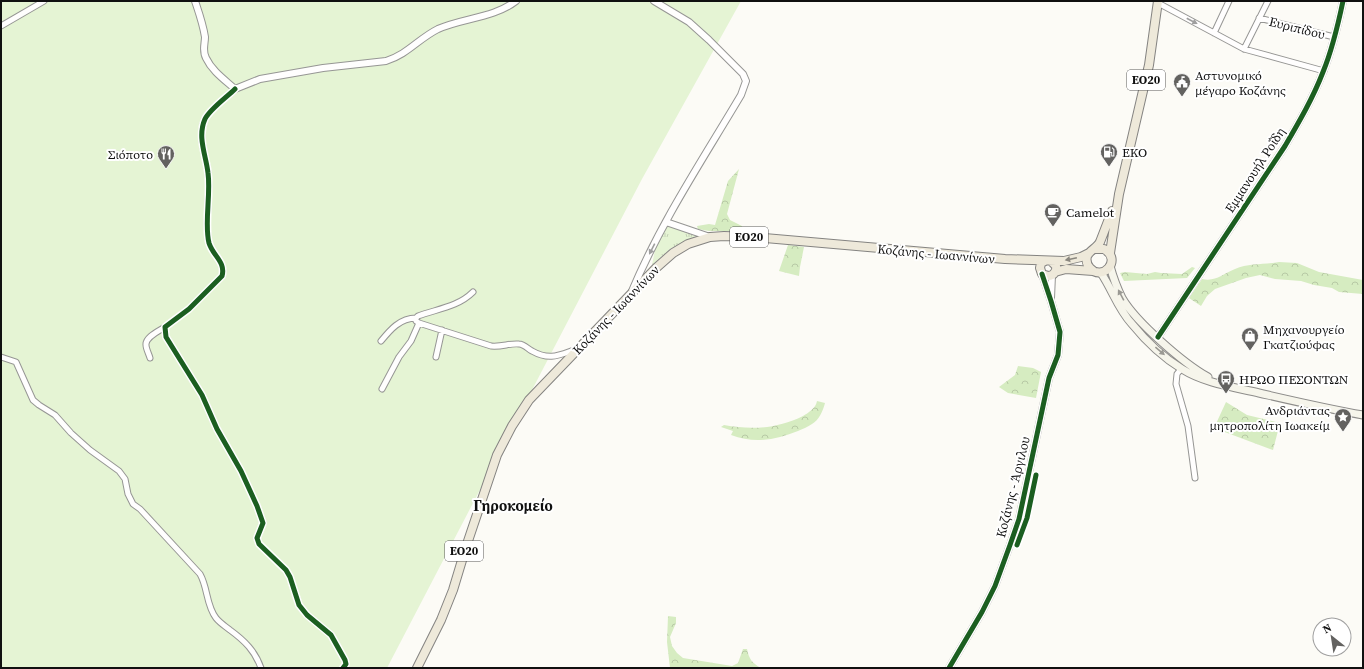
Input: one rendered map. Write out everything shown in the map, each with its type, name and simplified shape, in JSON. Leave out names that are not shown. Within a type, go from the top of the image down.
[{"type":"main road","name":"ΕΟ20","points":[[1110,266],[1112,258],[1110,254],[1119,194],[1149,65],[1158,2]]},
{"type":"main road","name":"ΕΟ20","points":[[1092,251],[1098,245],[1104,234],[1119,194]]},
{"type":"main road","name":"Κοζάνης - Ιωαννίνων","points":[[417,668],[441,620],[453,590],[466,547],[502,443],[520,412],[529,400],[656,268],[677,250],[695,241],[710,237],[724,236],[752,237],[1005,259],[1048,261],[1068,260],[1081,257],[1092,251]]},
{"type":"main road","points":[[1110,254],[1104,249],[1092,251],[1087,258],[1089,268],[1097,272],[1122,312],[1132,324],[1154,346],[1181,369],[1200,378],[1218,384],[1333,410],[1363,415]]},
{"type":"main road","name":"Κοζάνης - Ιωαννίνων","points":[[1005,259],[1030,265],[1042,273]]},
{"type":"main road","points":[[1042,273],[1040,266],[1048,261],[1056,266],[1054,274]]},
{"type":"main road","points":[[1097,272],[1107,270],[1110,266],[1118,288],[1129,308],[1186,363],[1218,384]]},
{"type":"main road","name":"ΕΟ20","points":[[1042,273],[1048,276],[1066,268],[1097,272]]},
{"type":"street","points":[[1,26],[44,1]]},
{"type":"street","points":[[194,1],[202,22],[205,37],[205,57],[215,70],[236,89]]},
{"type":"street","points":[[150,358],[146,345],[147,342],[153,335],[189,309],[222,276],[224,270],[221,262],[209,244],[208,174],[202,147],[201,132],[208,115],[236,89],[260,79],[323,68],[386,61],[396,58],[428,35],[438,30],[504,8],[516,1]]},
{"type":"street","points":[[630,295],[666,222],[741,95],[746,81],[743,74],[709,40],[678,14],[654,1]]},
{"type":"street","points":[[1214,33],[1229,1]]},
{"type":"street","points":[[1244,49],[1268,1]]},
{"type":"street","name":"Εμμανουήλ Ροΐδη","points":[[1158,337],[1285,146],[1309,104],[1324,71],[1343,1]]},
{"type":"street","points":[[1158,2],[1244,49],[1324,71]]},
{"type":"street","name":"Ευριπίδου","points":[[1259,18],[1334,37]]},
{"type":"street","points":[[666,222],[710,237]]},
{"type":"street","points":[[1042,273],[1052,301]]},
{"type":"street","points":[[1052,301],[1054,274]]},
{"type":"street","points":[[382,341],[394,326],[406,319],[416,318],[418,316],[456,304],[468,298],[473,292]]},
{"type":"street","name":"Κοζάνης - Άργιλου","points":[[949,668],[990,598],[1019,519],[1048,383],[1056,364],[1059,351],[1060,332],[1052,301]]},
{"type":"street","points":[[416,318],[416,321],[419,323],[491,346],[522,344],[531,351],[548,358],[579,348]]},
{"type":"street","points":[[382,389],[399,357],[411,341],[419,323]]},
{"type":"street","points":[[165,327],[166,337],[202,395],[217,429],[241,471],[257,506],[263,523],[257,538],[259,544],[286,570],[290,577],[299,605],[307,615],[331,635],[345,660],[346,664],[343,668]]},
{"type":"street","points":[[436,357],[442,330]]},
{"type":"street","points":[[1,357],[16,362],[33,400],[38,405],[55,415],[71,433],[90,450],[119,471],[125,479],[128,494],[133,504],[140,509],[200,574],[205,583],[210,606],[215,617],[244,640],[257,657],[261,668]]},
{"type":"street","points":[[1181,369],[1177,374],[1176,384],[1188,426],[1195,478]]},
{"type":"green space","points":[[1,1],[741,1],[642,179],[387,668],[1,668]]},
{"type":"green space","points":[[739,169],[727,214],[730,220],[742,226],[743,231],[709,231],[698,229],[697,226],[709,224],[715,225],[728,181]]},
{"type":"green space","points":[[667,225],[696,236],[670,249],[652,265],[656,245]]},
{"type":"green space","points":[[788,245],[804,247],[799,276],[779,271]]},
{"type":"green space","points":[[1279,262],[1297,263],[1319,272],[1363,280],[1363,294],[1339,292],[1332,288],[1301,281],[1275,279],[1260,275],[1246,278],[1215,289],[1207,296],[1201,306],[1189,298],[1202,279],[1207,280],[1215,278],[1246,266]]},
{"type":"green space","points":[[1192,267],[1195,268],[1187,278],[1124,281],[1120,273],[1147,274],[1155,272],[1182,274]]},
{"type":"green space","points":[[1018,366],[1033,368],[1041,372],[1036,398],[1008,393],[999,387],[1015,375]]},
{"type":"green space","points":[[817,401],[825,403],[817,420],[807,427],[781,437],[765,440],[740,438],[731,435],[733,431],[721,427],[724,425],[754,428],[783,424],[803,416],[813,408]]},
{"type":"green space","points":[[1226,402],[1247,415],[1280,423],[1273,450],[1214,428]]},
{"type":"green space","points":[[668,616],[676,617],[676,623],[670,637],[672,646],[683,658],[732,666],[738,663],[743,649],[747,649],[751,660],[761,668],[670,668],[667,642]]},
{"type":"cycle path","points":[[1158,337],[1285,146],[1301,119],[1326,64],[1343,1]]},
{"type":"cycle path","points":[[235,89],[207,115],[202,132],[209,182],[207,218],[209,243],[221,263],[223,271],[222,276],[189,309],[165,327],[166,337],[202,395],[217,429],[241,471],[257,506],[263,523],[257,538],[259,544],[286,570],[290,577],[299,605],[307,615],[331,635],[345,660],[346,664],[343,668]]},
{"type":"cycle path","points":[[949,668],[982,612],[995,586],[1010,545],[1019,519],[1049,378],[1058,355],[1060,332],[1042,274]]},
{"type":"cycle path","points":[[1017,545],[1027,518],[1036,475]]},
{"type":"place","name":"Αστυνομικό μέγαρο Κοζάνης","points":[[1182,97]]},
{"type":"place","name":"EKO","points":[[1109,167]]},
{"type":"place","name":"Σιόποτο","points":[[166,169]]},
{"type":"place","name":"Camelot","points":[[1053,227]]},
{"type":"place","name":"Μηχανουργείο Γκατζιούφας","points":[[1250,351]]},
{"type":"place","name":"ΗΡΩΟ ΠΕΣΟΝΤΩΝ","points":[[1226,394]]},
{"type":"place","name":"Ανδριάντας μητροπολίτη Ιωακείμ","points":[[1343,432]]},
{"type":"district","name":"Γηροκομείο","points":[[513,505]]}]
